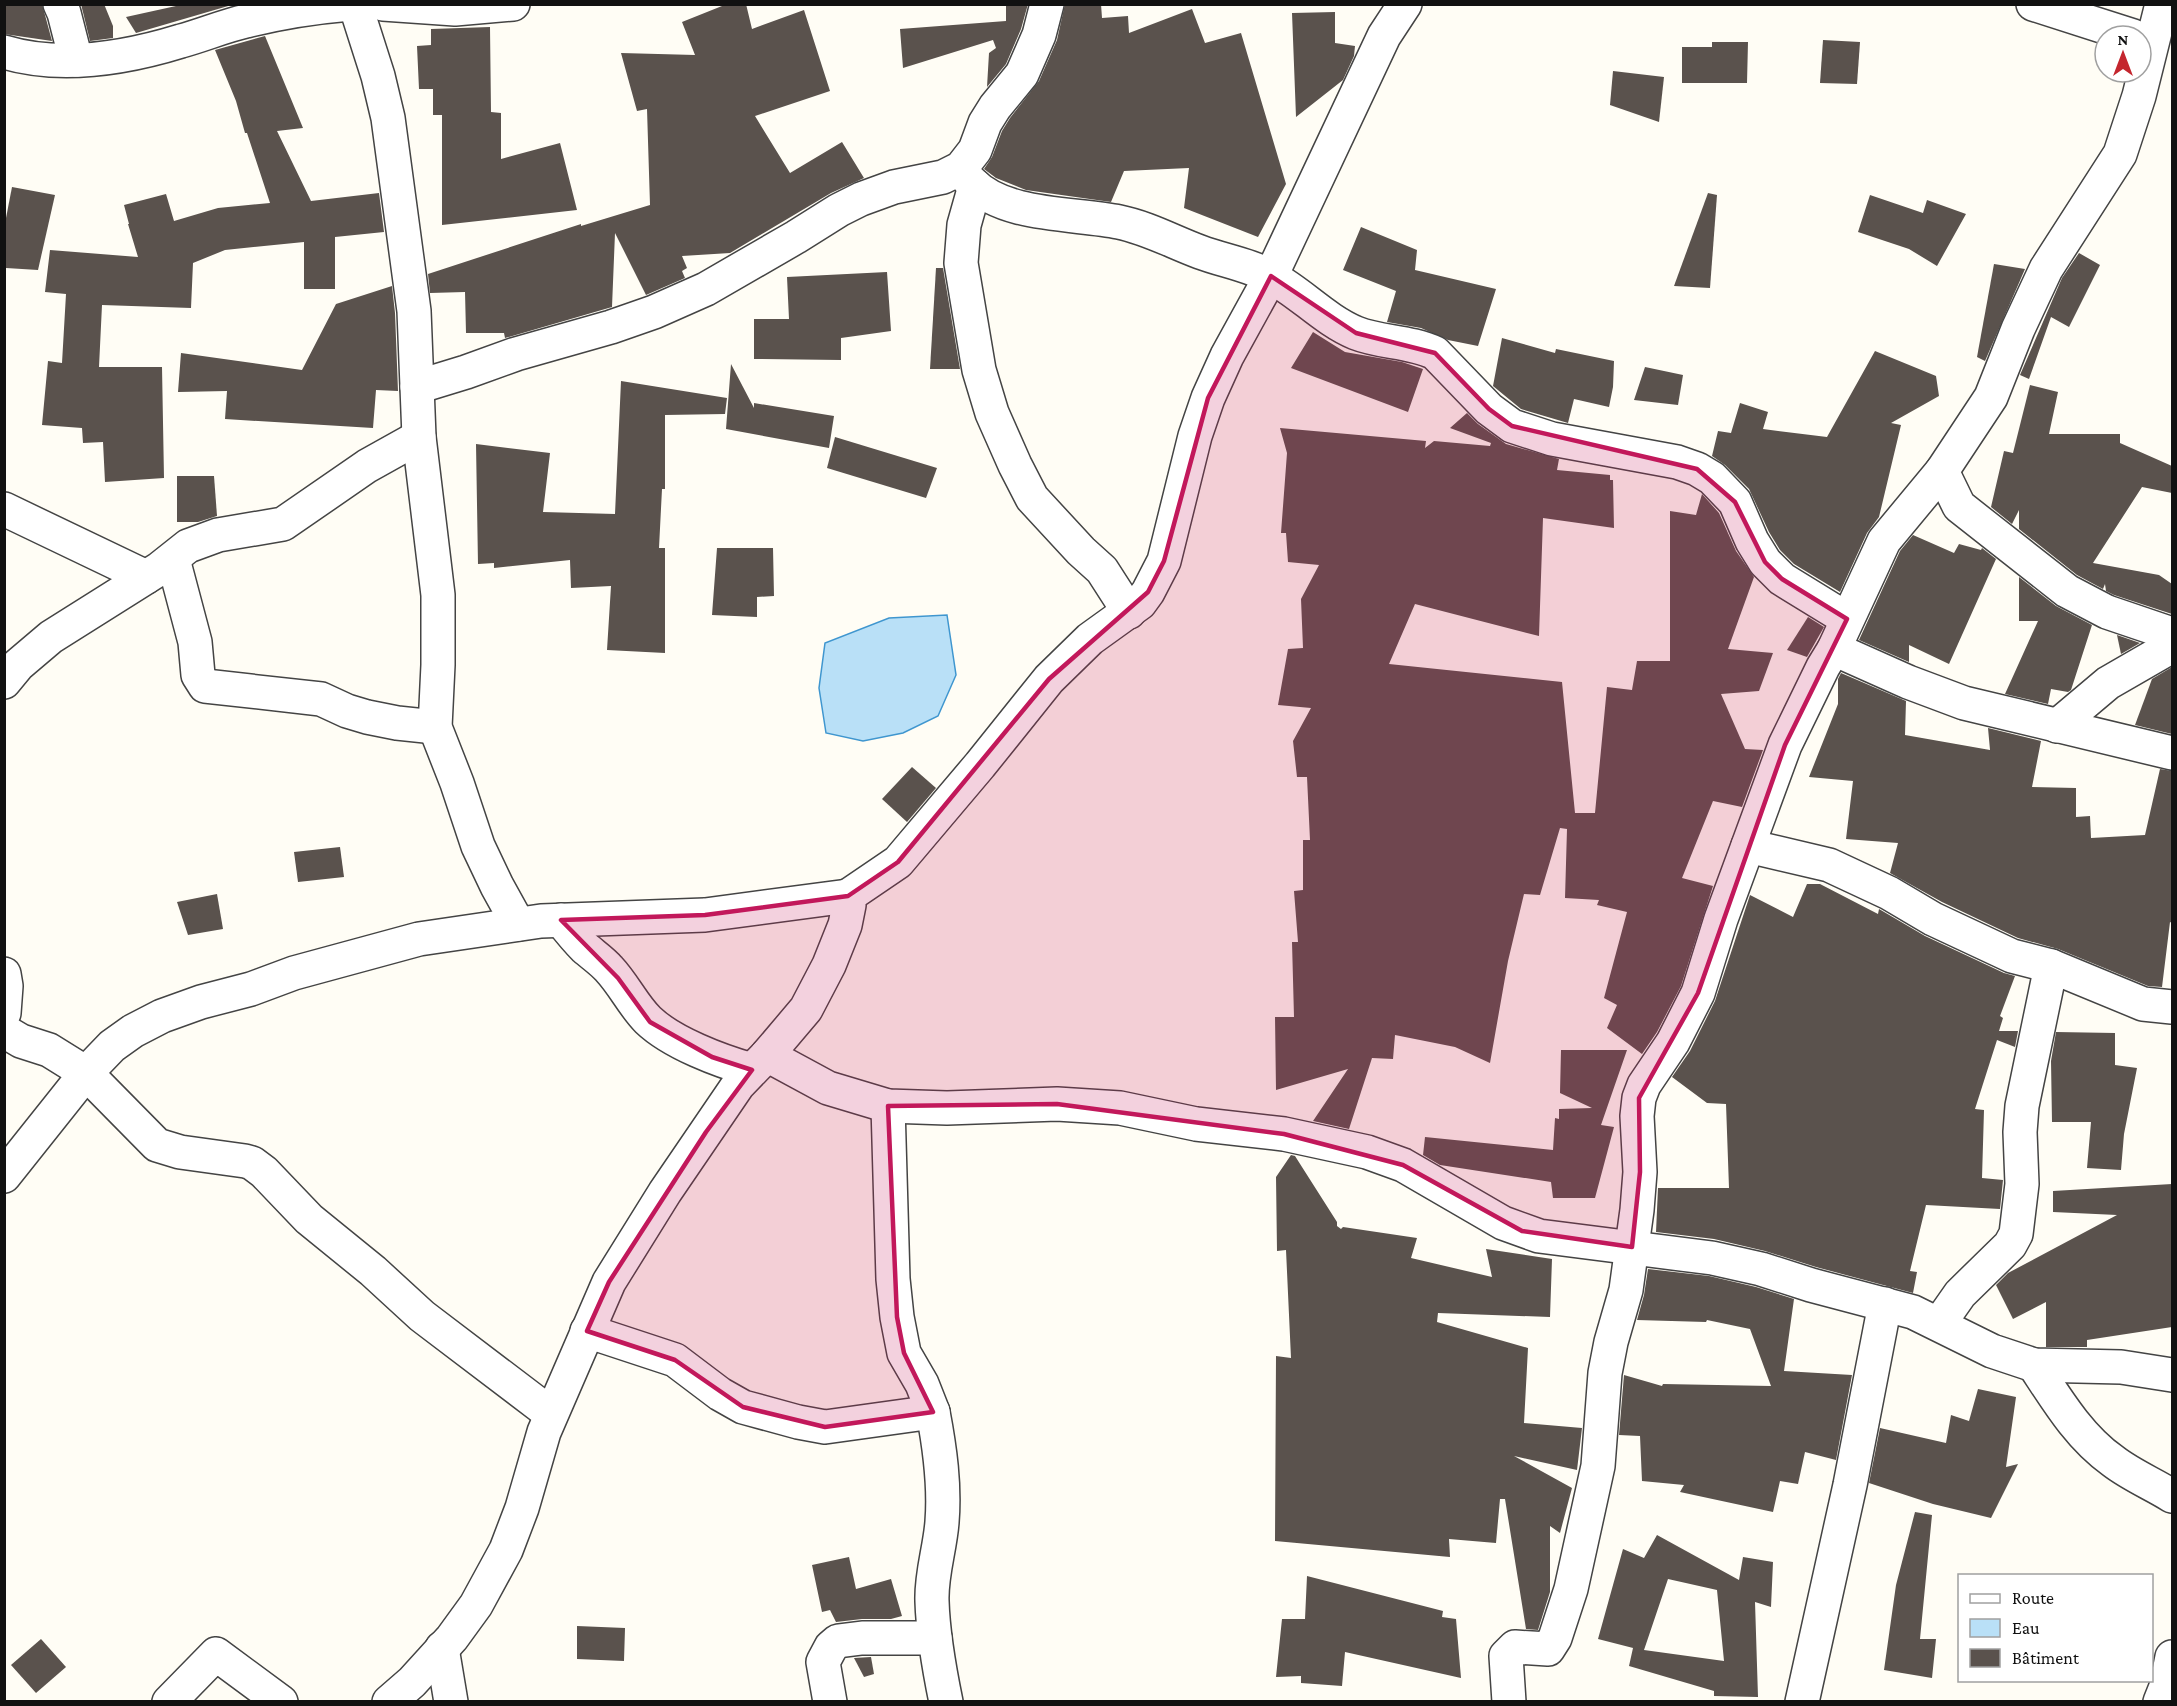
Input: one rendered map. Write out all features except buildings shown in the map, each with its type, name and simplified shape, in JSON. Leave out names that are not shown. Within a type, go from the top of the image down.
[{"type":"street","points":[[60,4],[76,60]]},
{"type":"street","points":[[4,52],[44,60],[76,60],[124,55],[156,48],[244,21],[291,11],[350,4]]},
{"type":"street","points":[[355,4],[378,76],[388,118],[414,311],[419,437],[438,595],[435,727],[478,846],[518,924]]},
{"type":"street","points":[[383,4],[456,9],[513,4]]},
{"type":"street","points":[[1047,4],[1039,35],[1022,74],[985,123],[975,150],[968,177],[961,262],[979,370],[992,413],[1015,465],[1032,498],[1081,551],[1102,570],[1129,612]]},
{"type":"street","points":[[4,1176],[86,1073],[112,1046],[133,1031],[162,1016],[201,1002],[251,989],[294,973],[419,939],[518,924],[561,920],[705,915],[848,896],[898,861],[980,765],[1049,679],[1090,639],[1140,603],[1148,592],[1164,561],[1201,415],[1227,356],[1271,276],[1384,36],[1405,4]]},
{"type":"street","points":[[2033,4],[2096,24]]},
{"type":"street","points":[[2153,32],[2162,4]]},
{"type":"street","points":[[1509,1701],[1506,1656],[1515,1647],[1548,1649],[1555,1638],[1571,1589],[1598,1466],[1605,1373],[1626,1290],[1632,1247],[1640,1172],[1637,1116],[1639,1098],[1644,1085],[1673,1042],[1698,993],[1720,919],[1785,745],[1834,649],[1884,541],[1942,471],[1990,397],[2046,269],[2120,154],[2141,84]]},
{"type":"street","points":[[417,387],[654,312],[706,289],[861,199],[894,187],[943,177],[968,177],[990,196],[1015,205],[1134,226],[1271,276],[1332,320],[1356,333],[1424,348],[1435,353],[1489,409],[1512,426],[1531,434],[1677,462],[1697,469],[1712,478],[1734,502],[1752,541],[1765,562],[1782,579],[1847,619]]},
{"type":"street","points":[[4,682],[18,665],[51,637],[159,568],[188,546],[219,535],[283,524],[367,466],[419,437]]},
{"type":"street","points":[[1942,471],[1959,506],[2067,591],[2107,612],[2172,634]]},
{"type":"street","points":[[4,509],[159,568],[195,642],[198,675],[204,686],[321,699],[367,717],[435,727]]},
{"type":"street","points":[[2057,726],[2108,682],[2172,646]]},
{"type":"street","points":[[1834,649],[1953,699],[2172,753]]},
{"type":"street","points":[[1748,846],[1828,865],[1889,892],[1933,919],[2012,956],[2051,966],[2143,1004],[2172,1007]]},
{"type":"street","points":[[389,1701],[412,1682],[452,1638],[476,1605],[506,1550],[551,1414],[609,1282],[665,1192],[738,1085],[806,1009],[816,993],[845,926],[849,905],[848,896]]},
{"type":"street","points":[[561,920],[585,948],[618,978],[635,1005],[650,1022],[712,1057],[759,1063],[828,1088],[888,1106],[947,1108],[1057,1104],[1120,1108],[1196,1124],[1284,1134],[1367,1152],[1403,1165],[1503,1223],[1539,1236],[1722,1260],[1761,1269],[1913,1312],[1992,1351],[2034,1365],[2121,1367],[2172,1375]]},
{"type":"street","points":[[1939,1324],[1960,1294],[2010,1245],[2016,1234],[2022,1184],[2020,1132],[2022,1106],[2051,966]]},
{"type":"street","points":[[4,974],[6,993],[4,1013]]},
{"type":"street","points":[[4,1031],[21,1041],[50,1050],[86,1073],[157,1145],[180,1152],[252,1163],[264,1172],[309,1220],[373,1271],[422,1316],[551,1414]]},
{"type":"street","points":[[888,1106],[893,1279],[897,1317],[904,1353],[922,1384],[933,1412],[944,1492],[933,1587],[935,1638],[946,1701]]},
{"type":"street","points":[[1802,1701],[1850,1485],[1885,1304]]},
{"type":"street","points":[[587,1331],[675,1360],[720,1394],[743,1407],[798,1422],[825,1427],[933,1412]]},
{"type":"street","points":[[2034,1365],[2063,1409],[2097,1448],[2129,1472],[2172,1496]]},
{"type":"street","points":[[830,1701],[823,1662],[831,1647],[838,1641],[862,1638],[935,1638]]},
{"type":"street","points":[[441,1648],[451,1701]]},
{"type":"street","points":[[169,1701],[216,1654],[281,1701]]},
{"type":"street","points":[[2160,1701],[2166,1687],[2172,1657]]},
{"type":"highlighted area","points":[[1271,276],[1356,333],[1435,353],[1489,409],[1512,426],[1697,469],[1735,502],[1765,562],[1782,579],[1847,619],[1785,745],[1698,993],[1639,1098],[1640,1172],[1632,1247],[1522,1231],[1403,1165],[1284,1134],[1057,1104],[888,1106],[897,1317],[904,1353],[933,1412],[825,1427],[743,1407],[675,1360],[587,1331],[609,1282],[706,1132],[752,1070],[712,1057],[650,1022],[618,978],[561,920],[705,915],[848,896],[898,862],[1049,679],[1148,592],[1164,561],[1208,398]]},
{"type":"water","points":[[947,615],[956,675],[938,716],[903,733],[863,741],[826,733],[819,688],[825,643],[889,618]]}]
